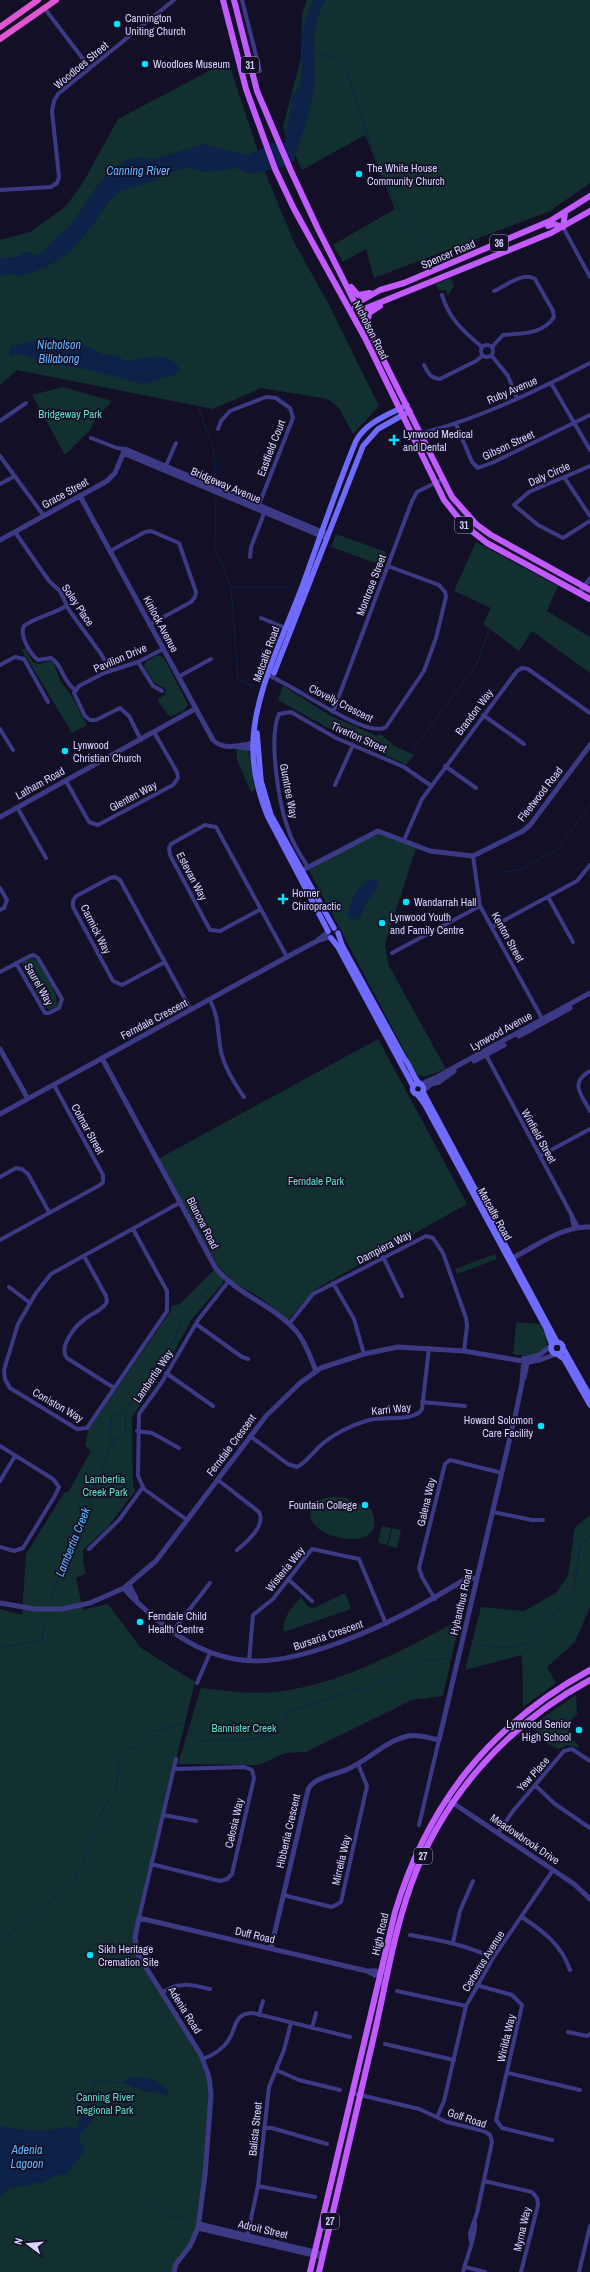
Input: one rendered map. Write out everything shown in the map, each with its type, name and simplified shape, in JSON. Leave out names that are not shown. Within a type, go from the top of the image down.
[{"type":"highway","points":[[0,27],[38,0]]},
{"type":"highway","points":[[0,39],[56,0]]},
{"type":"main road","name":"Nicholson Road","points":[[223,0],[246,88],[258,126],[282,183],[346,303],[403,415],[435,483],[453,513],[469,529],[487,543],[584,596]]},
{"type":"main road","name":"Nicholson Road","points":[[234,0],[257,91],[291,171],[340,274],[358,307],[452,497],[477,525],[491,535],[588,587]]},
{"type":"main road","name":"Spencer Road","points":[[353,317],[359,302],[380,290],[508,239],[565,213],[590,196]]},
{"type":"main road","name":"Spencer Road","points":[[346,303],[364,309],[563,227],[590,211]]},
{"type":"main road","points":[[508,239],[513,240],[554,224],[563,227],[565,213]]},
{"type":"main road","points":[[340,274],[346,279],[354,292],[358,295],[380,290]]},
{"type":"main road","name":"36","points":[[367,327],[367,319],[372,310],[408,292]]},
{"type":"main road","name":"Metcalfe Road","points":[[288,629],[321,533],[360,434],[371,424],[407,405]]},
{"type":"main road","name":"Metcalfe Road","points":[[410,411],[378,429],[363,446],[270,676],[256,715],[255,746],[257,783],[261,800],[268,817],[336,930],[354,972],[413,1086],[413,1092],[421,1092]]},
{"type":"main road","name":"Metcalfe Road","points":[[300,872],[329,935],[354,972],[404,1058],[410,1065],[413,1076],[420,1084],[421,1092],[426,1105],[511,1259],[549,1333],[553,1344],[552,1350],[566,1362],[590,1405]]},
{"type":"main road","points":[[329,935],[336,930]]},
{"type":"main road","points":[[329,935],[336,936],[336,930]]},
{"type":"main road","points":[[413,1086],[420,1084]]},
{"type":"main road","name":"Metcalfe Road","points":[[553,1344],[561,1343],[590,1396]]},
{"type":"main road","points":[[556,1354],[562,1352],[563,1348]]},
{"type":"main road","name":"High Road","points":[[310,2272],[395,1912],[411,1866],[427,1830],[464,1773],[505,1729],[546,1696],[590,1670]]},
{"type":"main road","name":"High Road","points":[[319,2272],[390,1962],[402,1914],[419,1864],[433,1834],[452,1803],[472,1777],[510,1736],[554,1701],[590,1680]]},
{"type":"street","name":"Woodloes Street","points":[[0,190],[51,187],[57,183],[58,177],[52,111],[54,101],[58,94],[174,0]]},
{"type":"street","points":[[242,0],[260,71]]},
{"type":"street","points":[[45,9],[90,68]]},
{"type":"street","points":[[563,227],[590,277]]},
{"type":"street","points":[[494,291],[525,276],[531,276],[538,283],[553,311],[554,317],[551,322],[535,332],[503,335],[492,347],[492,356],[508,376],[517,398]]},
{"type":"street","points":[[442,295],[446,310],[462,329],[482,347],[482,356]]},
{"type":"street","points":[[482,347],[487,345],[492,347]]},
{"type":"street","points":[[482,356],[486,358],[492,356]]},
{"type":"street","points":[[424,365],[430,375],[434,378],[440,378],[476,361],[482,356]]},
{"type":"street","name":"Ruby Avenue","points":[[422,436],[456,424],[517,398],[590,363]]},
{"type":"street","points":[[551,383],[590,450]]},
{"type":"street","name":"Eastfield Court","points":[[218,429],[221,421],[230,411],[266,397],[276,398],[290,408],[293,418],[258,507]]},
{"type":"street","points":[[0,421],[26,403]]},
{"type":"street","name":"Gibson Street","points":[[456,424],[472,462],[478,468],[575,424],[590,415]]},
{"type":"street","name":"Bridgeway Avenue","points":[[92,438],[327,536]]},
{"type":"street","points":[[165,468],[176,443]]},
{"type":"street","name":"Grace Street","points":[[0,540],[80,496],[112,476],[123,450]]},
{"type":"street","points":[[0,456],[44,516]]},
{"type":"street","name":"Daly Circle","points":[[590,466],[529,492],[514,505],[538,525],[563,538],[590,522]]},
{"type":"street","points":[[0,484],[15,476]]},
{"type":"street","points":[[564,477],[590,516]]},
{"type":"street","name":"Montrose Street","points":[[333,712],[416,493],[443,479]]},
{"type":"street","name":"Kinlock Avenue","points":[[80,496],[162,649],[216,743],[219,746],[255,746]]},
{"type":"street","points":[[250,557],[251,547],[266,510]]},
{"type":"street","points":[[110,551],[145,532],[152,531],[179,543],[196,592],[195,597],[191,602],[149,624]]},
{"type":"street","name":"Soley Place","points":[[15,532],[49,581],[60,591],[66,606],[101,654],[110,670]]},
{"type":"street","name":"Clovelly Crescent","points":[[270,676],[333,712],[371,729],[382,729],[418,683],[429,658],[442,617],[445,592],[439,586],[388,566]]},
{"type":"street","points":[[584,596],[590,579]]},
{"type":"street","points":[[66,606],[49,615],[30,621],[24,626],[22,633],[34,657],[38,660],[51,658],[55,660],[64,680],[75,690],[75,697],[87,718],[93,721],[120,708],[129,716],[141,740]]},
{"type":"street","points":[[261,618],[288,629]]},
{"type":"street","name":"Pavilion Drive","points":[[75,690],[110,670],[138,662],[162,649]]},
{"type":"street","points":[[0,665],[15,657],[24,659],[48,702]]},
{"type":"street","points":[[178,677],[211,659]]},
{"type":"street","points":[[138,662],[153,686],[162,691]]},
{"type":"street","name":"Brandon Way","points":[[404,840],[421,800],[430,785],[517,671],[522,668],[528,669],[590,713]]},
{"type":"street","name":"Latham Road","points":[[0,817],[196,710]]},
{"type":"street","name":"Tiverton Street","points":[[280,714],[291,712],[324,731],[404,767],[430,785]]},
{"type":"street","name":"Gumtree Way","points":[[280,714],[276,721],[275,766],[288,829],[308,867]]},
{"type":"street","points":[[483,715],[524,744]]},
{"type":"street","points":[[0,729],[13,750]]},
{"type":"street","name":"Glenten Way","points":[[66,781],[89,822],[93,825],[98,825],[174,785],[178,778],[177,772],[154,732]]},
{"type":"street","name":"Fleetwood Road","points":[[473,856],[523,831],[530,825],[590,744]]},
{"type":"street","points":[[335,785],[353,745]]},
{"type":"street","points":[[445,766],[476,788]]},
{"type":"street","points":[[17,807],[46,858]]},
{"type":"street","name":"Estevan Way","points":[[261,909],[220,931],[215,932],[210,930],[170,855],[169,848],[171,844],[205,825],[210,824],[216,827],[261,909],[287,957]]},
{"type":"street","points":[[300,872],[372,832],[384,832],[430,851],[473,856]]},
{"type":"street","name":"Kenton Street","points":[[473,856],[480,906],[543,1020]]},
{"type":"street","points":[[492,927],[577,881],[590,865]]},
{"type":"street","name":"Carmick Way","points":[[165,962],[122,985],[116,984],[73,907],[76,896],[110,878],[115,877],[120,880],[165,962],[191,1010]]},
{"type":"street","points":[[0,888],[7,900],[4,908],[0,910]]},
{"type":"street","points":[[548,897],[573,942]]},
{"type":"street","points":[[392,953],[480,906]]},
{"type":"street","name":"Ferndale Crescent","points":[[0,1114],[329,935]]},
{"type":"street","name":"Saurel Way","points":[[0,972],[16,963],[30,956],[34,955],[38,958],[62,999],[59,1008],[49,1013],[45,1013],[16,963]]},
{"type":"street","name":"Lynwood Avenue","points":[[421,1092],[432,1084],[439,1082],[590,993]]},
{"type":"street","name":"Lynwood Avenue","points":[[543,1020],[590,997]]},
{"type":"street","points":[[210,1000],[218,1017],[220,1047],[223,1057],[244,1097]]},
{"type":"street","points":[[0,1049],[28,1099]]},
{"type":"street","name":"Lynwood Avenue","points":[[420,1084],[483,1055]]},
{"type":"street","name":"Winfield Street","points":[[483,1055],[540,1156],[570,1212],[575,1226]]},
{"type":"street","name":"Blancoa Road","points":[[102,1058],[215,1267],[228,1282],[289,1324],[298,1333],[316,1371]]},
{"type":"street","points":[[590,1071],[581,1076],[578,1082],[578,1088],[590,1111]]},
{"type":"street","name":"Colmar Street","points":[[49,1212],[103,1182],[103,1175],[54,1085]]},
{"type":"street","points":[[540,1156],[590,1129]]},
{"type":"street","points":[[0,1177],[16,1168],[22,1169],[28,1174],[49,1212],[0,1240]]},
{"type":"street","name":"Coniston Way","points":[[133,1229],[167,1291],[168,1304],[163,1318],[87,1428],[77,1430],[10,1388],[5,1379],[4,1370],[18,1324],[30,1303],[51,1274],[181,1202]]},
{"type":"street","points":[[511,1259],[575,1226],[590,1226]]},
{"type":"street","name":"Dampiera Way","points":[[289,1324],[313,1294],[426,1236],[433,1238],[443,1253],[466,1318],[467,1326],[464,1351]]},
{"type":"street","points":[[84,1256],[106,1296],[107,1302],[104,1307],[86,1317],[76,1327],[64,1348],[64,1354],[67,1358],[114,1388]]},
{"type":"street","points":[[383,1257],[402,1296]]},
{"type":"street","name":"Lambertia Way","points":[[143,1487],[138,1476],[138,1431],[141,1410],[196,1324],[228,1282]]},
{"type":"street","points":[[334,1283],[354,1319],[364,1354]]},
{"type":"street","points":[[9,1287],[30,1303]]},
{"type":"street","points":[[196,1324],[242,1357],[248,1359]]},
{"type":"street","name":"Ferndale Crescent","points":[[526,1360],[539,1356],[553,1344]]},
{"type":"street","name":"Ferndale Crescent","points":[[0,1603],[35,1609],[62,1609],[90,1603],[126,1587],[152,1566],[250,1436],[292,1389],[316,1371],[339,1361],[389,1348],[429,1348],[464,1351],[526,1360],[540,1360],[556,1354]]},
{"type":"street","name":"Karri Way","points":[[250,1436],[288,1464],[297,1467],[302,1465],[319,1447],[341,1431],[369,1420],[387,1417],[412,1417],[419,1415],[429,1348]]},
{"type":"street","name":"Hybanthus Road","points":[[419,1825],[502,1473],[526,1360]]},
{"type":"street","points":[[166,1373],[213,1406]]},
{"type":"street","points":[[422,1402],[465,1406]]},
{"type":"street","points":[[138,1431],[152,1433],[179,1448]]},
{"type":"street","points":[[0,1446],[53,1479],[59,1486],[56,1494],[23,1548],[14,1551],[0,1546]]},
{"type":"street","points":[[0,1481],[15,1456]]},
{"type":"street","name":"Galena Way","points":[[435,1599],[422,1577],[419,1568],[445,1464],[450,1460],[502,1473]]},
{"type":"street","points":[[218,1480],[259,1512],[261,1516],[260,1523],[245,1543],[237,1550]]},
{"type":"street","points":[[89,1549],[119,1520],[143,1487],[187,1520]]},
{"type":"street","points":[[493,1512],[532,1520],[543,1520]]},
{"type":"street","name":"Wisteria Way","points":[[249,1661],[253,1615],[273,1599],[312,1549],[359,1559],[386,1625]]},
{"type":"street","name":"Bursaria Crescent","points":[[126,1587],[138,1601],[172,1632],[210,1653],[249,1661],[268,1662],[303,1656],[386,1625],[435,1599],[469,1577],[476,1579]]},
{"type":"street","points":[[288,1579],[312,1601]]},
{"type":"street","points":[[460,1583],[468,1581],[475,1585]]},
{"type":"street","points":[[172,1632],[210,1582]]},
{"type":"street","points":[[197,1682],[210,1653]]},
{"type":"street","name":"Hibbertia Crescent","points":[[271,1948],[310,1787],[315,1782],[358,1764],[387,1744],[409,1736],[439,1740]]},
{"type":"street","name":"Yew Place","points":[[498,1833],[513,1811],[536,1786],[564,1751],[572,1749],[590,1761]]},
{"type":"street","name":"Adenia Road","points":[[174,2272],[176,2264],[187,2250],[198,2226],[205,2175],[211,2095],[209,2077],[203,2059],[137,1953],[135,1937],[176,1759]]},
{"type":"street","name":"Mirrelia Way","points":[[283,1895],[332,1907],[341,1902],[367,1786],[358,1764]]},
{"type":"street","name":"Celosia Way","points":[[151,1864],[220,1881],[227,1879],[233,1868],[254,1778],[252,1770],[244,1767],[174,1769]]},
{"type":"street","points":[[536,1786],[555,1804],[590,1828]]},
{"type":"street","name":"Meadowbrook Drive","points":[[446,1799],[574,1884],[590,1899]]},
{"type":"street","points":[[163,1815],[196,1820]]},
{"type":"street","name":"Cerberus Avenue","points":[[437,2117],[444,2101],[466,2006],[476,1985],[553,1870]]},
{"type":"street","points":[[453,1942],[460,1911],[473,1881]]},
{"type":"street","points":[[522,1917],[551,1938],[560,1950],[570,1970]]},
{"type":"street","name":"Duff Road","points":[[139,1918],[367,1971],[376,1971],[380,1975]]},
{"type":"street","points":[[410,1935],[453,1942],[475,1949],[494,1958]]},
{"type":"street","points":[[384,1988],[380,1975],[390,1962]]},
{"type":"street","points":[[162,1992],[178,1984],[187,1984],[210,1989]]},
{"type":"street","name":"Wirilda Way","points":[[476,1985],[512,1995],[522,2005],[508,2073],[496,2120],[497,2124],[502,2128],[552,2140]]},
{"type":"street","points":[[397,1991],[466,2006]]},
{"type":"street","points":[[259,2015],[263,2001]]},
{"type":"street","points":[[203,2059],[223,2047],[230,2039],[237,2019],[246,2013],[350,2037]]},
{"type":"street","points":[[312,2028],[316,2013]]},
{"type":"street","name":"Balista Street","points":[[246,2238],[258,2186],[269,2086],[284,2050],[291,2023]]},
{"type":"street","points":[[568,2032],[587,2036],[590,2034]]},
{"type":"street","points":[[385,2044],[454,2060]]},
{"type":"street","points":[[276,2070],[299,2080],[340,2090]]},
{"type":"street","points":[[508,2073],[580,2090]]},
{"type":"street","name":"Golf Road","points":[[352,2094],[419,2109],[447,2122],[484,2131],[490,2135],[492,2142],[475,2223],[470,2234],[471,2242],[464,2270]]},
{"type":"street","points":[[264,2128],[272,2128],[327,2144]]},
{"type":"street","name":"Myrna Way","points":[[484,2181],[532,2192],[537,2198],[538,2205],[521,2272]]},
{"type":"street","points":[[258,2186],[315,2197]]},
{"type":"street","name":"Adroit Street","points":[[198,2226],[322,2255]]},
{"type":"street","points":[[579,2272],[590,2226]]},
{"type":"street","points":[[464,2270],[485,2272]]},
{"type":"green space","points":[[307,0],[590,0],[590,183],[550,211],[374,278],[366,249],[343,262],[333,245],[395,209],[365,135],[302,170],[283,127],[301,58],[302,14]]},
{"type":"green space","points":[[228,61],[265,172],[294,242],[328,303],[379,406],[353,434],[339,408],[328,399],[261,388],[213,409],[17,370],[0,385],[0,240],[30,232],[66,206],[84,181],[118,119]]},
{"type":"green space","points":[[451,278],[454,286],[448,296],[446,290],[439,290],[435,284]]},
{"type":"green space","name":"Bridgeway Park","points":[[63,387],[112,401],[95,420],[91,429],[65,455],[32,395]]},
{"type":"green space","points":[[336,534],[386,552],[381,565],[331,547]]},
{"type":"green space","points":[[476,542],[558,586],[547,611],[590,637],[590,673],[532,631],[519,651],[483,624],[491,608],[454,591]]},
{"type":"green space","points":[[25,648],[32,661],[38,664],[49,661],[53,662],[61,682],[71,695],[87,725],[72,733],[22,650]]},
{"type":"green space","points":[[158,655],[164,658],[188,704],[185,710],[170,717],[157,700],[165,695],[166,689],[155,683],[144,667],[145,662]]},
{"type":"green space","points":[[283,686],[331,716],[377,736],[378,734],[383,736],[393,745],[414,755],[406,765],[328,728],[278,700]]},
{"type":"green space","points":[[248,749],[255,790],[251,792],[237,760],[236,750]]},
{"type":"green space","points":[[379,833],[416,848],[385,944],[388,964],[446,1069],[424,1077],[417,1075],[309,870],[371,835]]},
{"type":"green space","points":[[32,958],[40,965],[56,996],[57,1006],[50,1010],[44,1007],[22,966],[23,962]]},
{"type":"green space","name":"Ferndale Park","points":[[378,1039],[467,1204],[316,1289],[288,1320],[258,1296],[234,1283],[218,1266],[158,1159]]},
{"type":"green space","points":[[495,1254],[497,1259],[457,1274],[455,1269]]},
{"type":"green space","name":"Canning River Regional Park","points":[[216,1268],[223,1277],[223,1283],[192,1319],[164,1370],[132,1417],[133,1484],[135,1491],[107,1528],[83,1550],[83,1563],[86,1573],[76,1578],[83,1610],[108,1604],[141,1648],[195,1682],[136,1923],[137,1953],[200,2053],[209,2074],[211,2098],[200,2220],[195,2236],[173,2272],[0,2272],[0,1609],[22,1615],[26,1554],[64,1493],[69,1491],[91,1451],[85,1446],[88,1430],[170,1312],[172,1306],[180,1304]]},
{"type":"green space","points":[[516,1322],[540,1324],[547,1337],[547,1346],[539,1352],[532,1354],[513,1354]]},
{"type":"green space","points":[[332,1497],[347,1498],[371,1509],[374,1525],[369,1534],[358,1539],[344,1538],[330,1535],[318,1528],[311,1519],[312,1508],[320,1500]]},
{"type":"green space","points":[[590,1515],[590,1607],[575,1642],[547,1667],[556,1683],[523,1707],[522,1655],[465,1670],[481,1607],[524,1611],[556,1593],[568,1576],[575,1527]]},
{"type":"green space","points":[[382,1526],[391,1528],[387,1545],[378,1543]]},
{"type":"green space","points":[[392,1528],[401,1530],[397,1548],[388,1546]]},
{"type":"green space","points":[[345,1593],[351,1609],[284,1632],[284,1622],[291,1609],[301,1597],[307,1606],[312,1609]]},
{"type":"green space","name":"Bannister Creek","points":[[460,1620],[443,1696],[412,1700],[306,1752],[285,1753],[259,1765],[178,1764],[201,1688],[262,1693],[306,1687],[374,1663]]},
{"type":"green space","points":[[576,1695],[577,1714],[568,1724],[570,1736],[579,1746],[578,1748],[568,1745],[558,1749],[545,1742],[532,1725]]},
{"type":"water","name":"Canning River","points":[[314,0],[325,0],[318,16],[314,36],[315,80],[309,113],[294,160],[283,167],[250,174],[236,168],[204,172],[187,167],[161,176],[153,181],[121,191],[109,201],[89,230],[69,253],[47,267],[19,277],[14,274],[0,276],[0,258],[17,257],[25,252],[30,252],[35,256],[47,249],[55,238],[71,225],[102,179],[129,159],[137,157],[155,159],[202,144],[248,155],[272,143],[285,143],[285,134],[289,121],[292,97],[297,90],[302,73],[302,35]]},
{"type":"water","name":"Nicholson Billabong","points":[[49,337],[91,348],[103,355],[119,356],[124,361],[157,356],[168,358],[180,370],[174,375],[143,384],[91,370],[42,362],[22,354],[10,356],[9,350],[11,347]]},
{"type":"water","points":[[373,879],[377,881],[377,888],[366,903],[360,918],[352,920],[348,917],[348,913],[358,889],[365,882]]},
{"type":"water","points":[[128,2078],[148,2078],[167,2088],[168,2096],[156,2092],[146,2092],[123,2083]]},
{"type":"water","name":"Adenia Lagoon","points":[[91,2104],[95,2112],[93,2120],[80,2134],[80,2141],[84,2145],[83,2152],[66,2175],[59,2174],[40,2184],[34,2182],[28,2187],[18,2186],[8,2189],[3,2195],[0,2196],[0,2126],[23,2130],[51,2130],[66,2126],[76,2130],[84,2107]]},
{"type":"waterway","points":[[315,52],[345,63],[367,135],[386,184],[397,207],[426,247]]},
{"type":"waterway","points":[[198,406],[214,452],[215,482]]},
{"type":"waterway","points":[[216,498],[215,547],[231,587],[238,680],[255,686]]},
{"type":"waterway","points":[[232,587],[291,587]]},
{"type":"waterway","points":[[411,753],[477,664],[489,629]]},
{"type":"waterway","points":[[500,872],[519,870],[557,850],[590,805]]},
{"type":"waterway","points":[[113,1441],[124,1436],[126,1426],[125,1411],[165,1357],[191,1304],[198,1296],[208,1289]]},
{"type":"waterway","points":[[113,1440],[110,1433],[112,1417],[124,1412]]},
{"type":"waterway","name":"Lambertia Creek","points":[[50,1599],[113,1441]]},
{"type":"waterway","name":"Bannister Creek","points":[[474,1644],[508,1648],[531,1643],[575,1589],[579,1548],[590,1536]]},
{"type":"waterway","name":"Lambertia Creek","points":[[0,1645],[5,1647],[42,1640],[45,1620]]},
{"type":"waterway","name":"Bannister Creek","points":[[0,1941],[62,1892],[75,1879],[88,1852],[101,1813],[115,1790],[119,1770],[117,1763],[128,1748],[133,1748],[139,1745],[144,1741],[150,1732],[181,1724],[188,1726],[199,1741],[256,1739],[279,1732],[288,1712],[401,1676],[423,1661],[451,1658]]},
{"type":"waterway","points":[[90,2104],[95,2081],[123,2083]]},
{"type":"waterway","points":[[143,2201],[171,2216],[186,2220]]},
{"type":"place","name":"Cannington Uniting Church","points":[[117,24]]},
{"type":"place","name":"Woodloes Museum","points":[[145,64]]},
{"type":"place","name":"The White House Community Church","points":[[359,174]]},
{"type":"place","name":"Lynwood Medical and Dental","points":[[394,440]]},
{"type":"place","name":"Lynwood Christian Church","points":[[65,751]]},
{"type":"place","name":"Horner Chiropractic","points":[[283,899]]},
{"type":"place","name":"Wandarrah Hall","points":[[406,902]]},
{"type":"place","name":"Lynwood Youth and Family Centre","points":[[382,923]]},
{"type":"place","name":"Howard Solomon Care Facility","points":[[541,1426]]},
{"type":"place","name":"Fountain College","points":[[365,1505]]},
{"type":"place","name":"Ferndale Child Health Centre","points":[[140,1622]]},
{"type":"place","name":"Lynwood Senior High School","points":[[579,1730]]},
{"type":"place","name":"Sikh Heritage Cremation Site","points":[[90,1955]]},
{"type":"park label","name":"Lambertia Creek Park","points":[[105,1485]]}]
